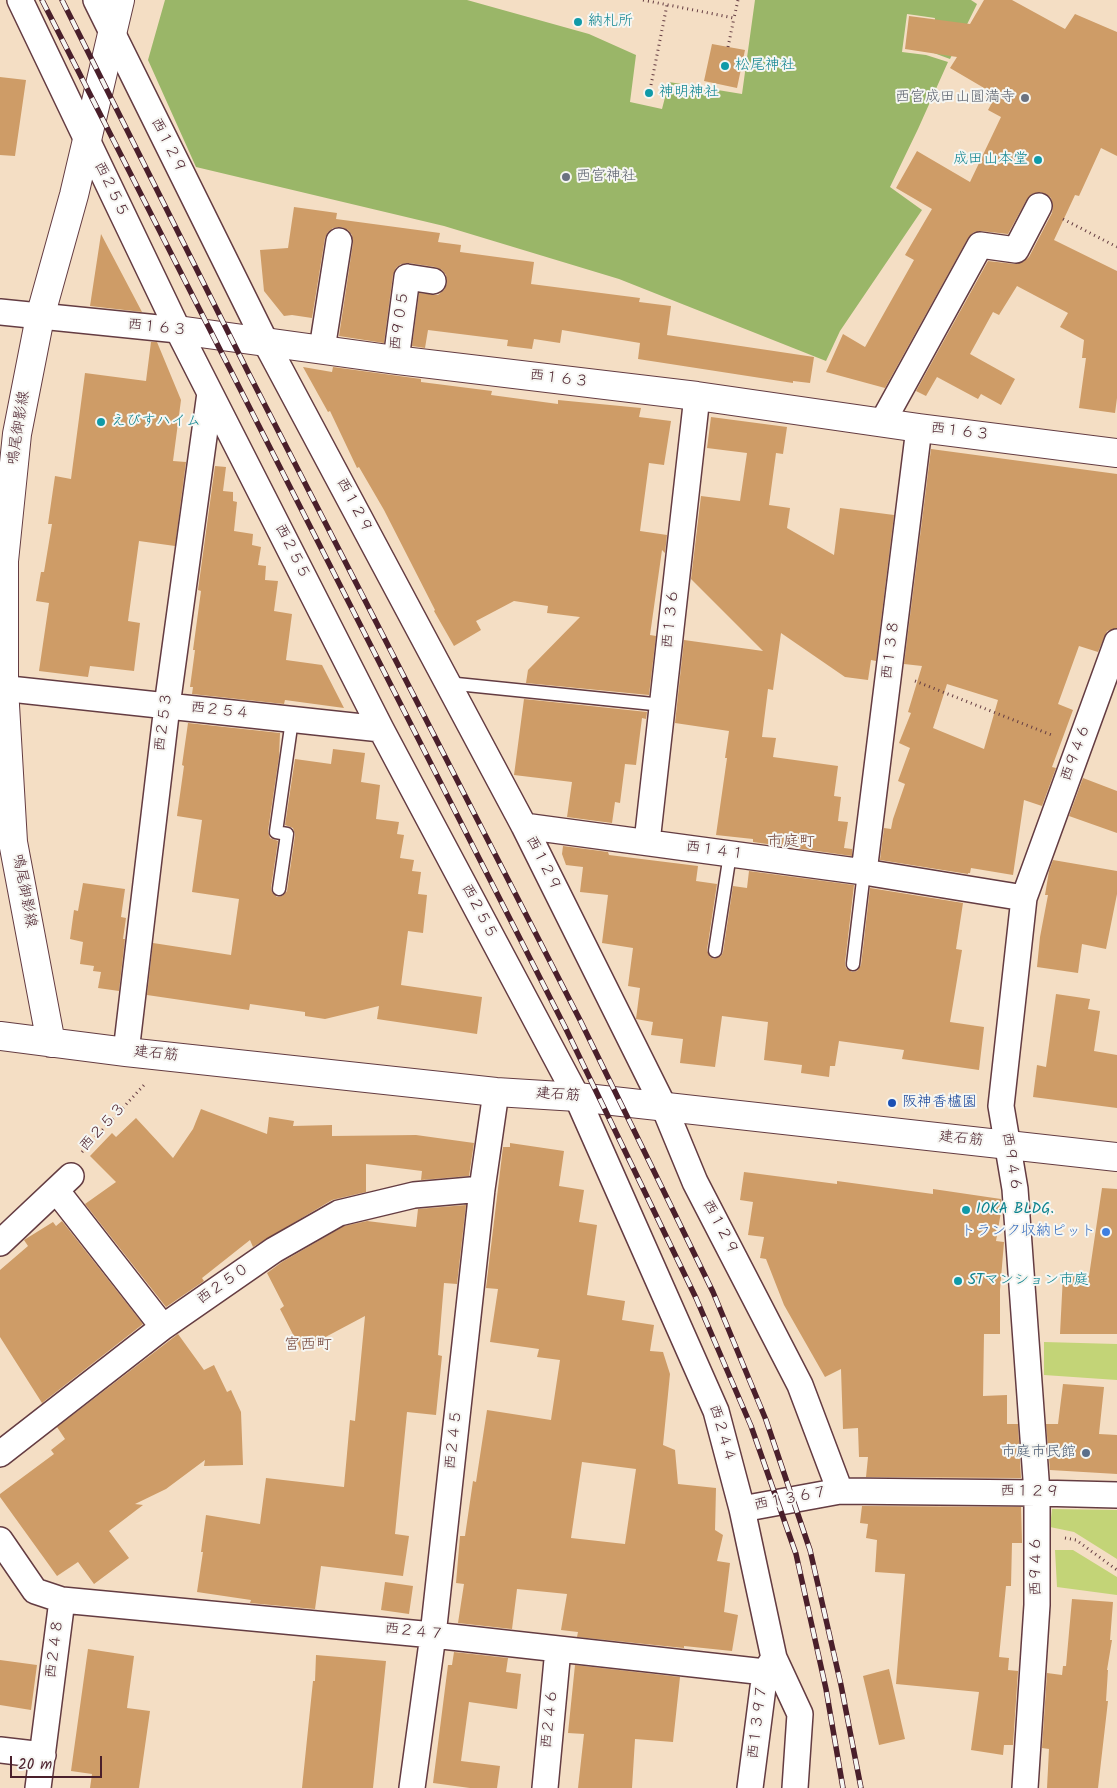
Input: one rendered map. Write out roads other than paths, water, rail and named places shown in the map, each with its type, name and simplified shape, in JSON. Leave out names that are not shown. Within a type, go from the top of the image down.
[{"type":"street","name":"西２５５","points":[[20,0],[178,330],[381,729],[577,1097]]},
{"type":"street","name":"西１２９","points":[[96,0],[265,341],[524,826],[664,1107],[695,1182],[800,1385],[840,1491],[1037,1493],[1117,1496]]},
{"type":"street","name":"鳴尾御影線","points":[[51,1043],[14,842],[2,688],[4,561],[17,434],[40,317],[87,142],[120,0]]},
{"type":"street","points":[[882,423],[980,245],[1016,250],[1039,206]]},
{"type":"street","points":[[322,349],[338,242]]},
{"type":"street","name":"西９０５","points":[[396,360],[408,277],[433,281]]},
{"type":"street","name":"西１６３","points":[[0,312],[178,330],[396,360],[698,396],[918,428],[1117,453]]},
{"type":"street","name":"西２５３","points":[[126,1052],[166,706],[210,393]]},
{"type":"street","name":"西１３６","points":[[647,842],[698,396]]},
{"type":"street","name":"西１３８","points":[[864,872],[918,428]]},
{"type":"street","name":"西９４６","points":[[1025,1788],[1037,1605],[1037,1493],[1015,1189],[1001,1106],[1024,898],[1117,642]]},
{"type":"street","name":"西２５４","points":[[2,688],[381,729]]},
{"type":"street","name":"西１４１","points":[[524,826],[864,872],[1024,898]]},
{"type":"street","name":"建石筋","points":[[0,1036],[170,1057],[496,1092],[577,1097],[1117,1157]]},
{"type":"street","name":"西２４５","points":[[412,1788],[433,1635],[482,1190],[496,1092]]},
{"type":"street","name":"西２４４","points":[[577,1097],[716,1411],[742,1509],[769,1665],[800,1714],[795,1788]]},
{"type":"street","points":[[0,1243],[64,1183],[163,1327]]},
{"type":"street","name":"西２５０","points":[[0,1454],[163,1327],[274,1250],[340,1213],[414,1195],[482,1190]]},
{"type":"street","name":"西１３６７","points":[[742,1509],[840,1491]]},
{"type":"street","name":"西２４８","points":[[0,1540],[35,1591],[62,1600],[38,1788]]},
{"type":"street","name":"西２４７","points":[[62,1600],[433,1635],[558,1649],[769,1665]]},
{"type":"street","name":"西２４６","points":[[544,1788],[558,1649]]},
{"type":"street","name":"西１３９７","points":[[750,1788],[769,1665]]},
{"type":"street","points":[[0,1750],[43,1755]]},
{"type":"lane","points":[[447,683],[662,704]]},
{"type":"lane","points":[[279,889],[287,834],[276,832],[292,720]]},
{"type":"lane","points":[[715,951],[730,854]]},
{"type":"lane","points":[[853,964],[864,872]]},
{"type":"railway","points":[[42,0],[565,1027],[696,1298],[751,1426],[796,1554],[826,1689],[843,1788]]},
{"type":"railway","points":[[62,0],[249,374],[580,1020],[713,1292],[766,1420],[810,1550],[841,1685],[861,1788]]},
{"type":"place","name":"納札所","points":[[578,22]]},
{"type":"place","name":"松尾神社","points":[[725,66]]},
{"type":"place","name":"神明神社","points":[[649,93]]},
{"type":"place","name":"西宮成田山圓満寺","points":[[1025,98]]},
{"type":"place","name":"成田山本堂","points":[[1038,160]]},
{"type":"place","name":"西宮神社","points":[[566,177]]},
{"type":"place","name":"えびすハイム","points":[[101,422]]},
{"type":"place","name":"阪神香櫨園","points":[[892,1103]]},
{"type":"place","name":"IOKA BLDG.","points":[[966,1210]]},
{"type":"place","name":"トランク収納ピット","points":[[1106,1232]]},
{"type":"place","name":"STマンション市庭","points":[[958,1281]]},
{"type":"place","name":"市庭市民館","points":[[1086,1453]]},
{"type":"district","name":"市庭町","points":[[791,843]]},
{"type":"district","name":"宮西町","points":[[308,1346]]}]
